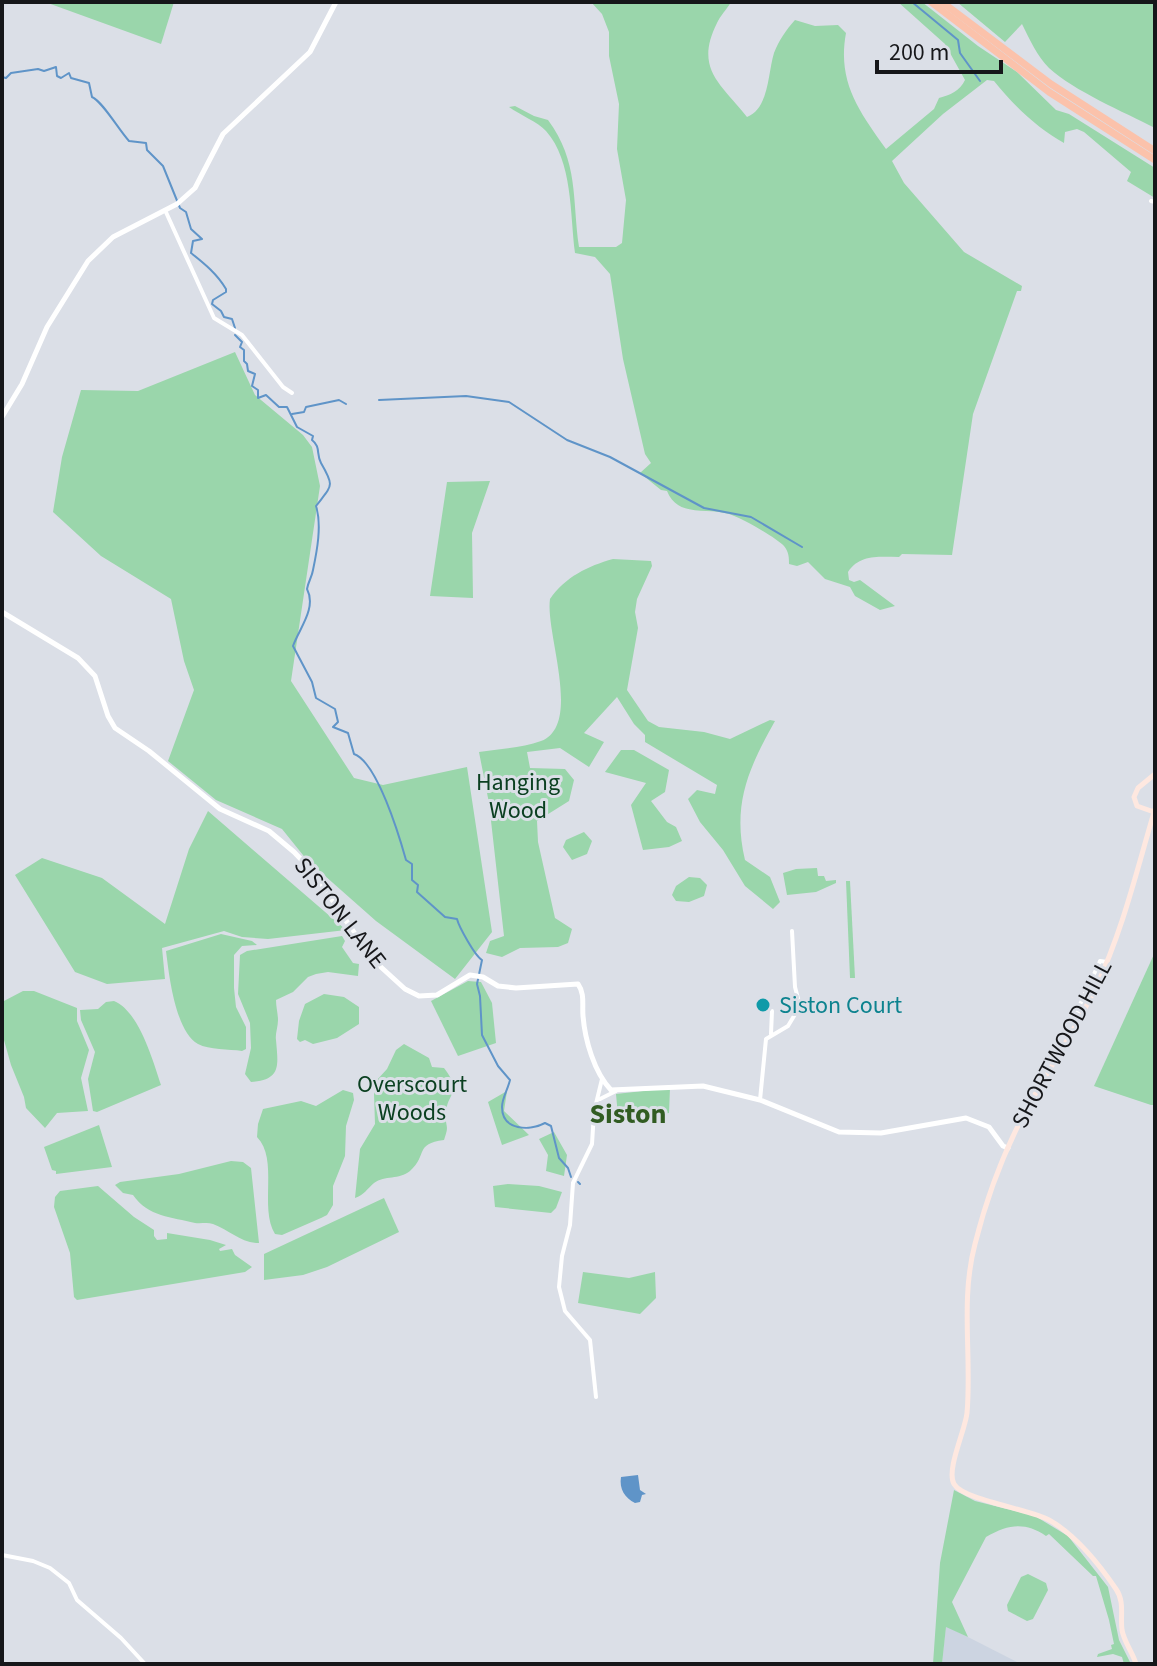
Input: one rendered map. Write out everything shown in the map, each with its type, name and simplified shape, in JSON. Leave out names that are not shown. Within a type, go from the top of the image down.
[{"type":"highway","points":[[931,2],[1049,92],[1155,160]]},
{"type":"highway","points":[[942,2],[1051,84],[1155,151]]},
{"type":"main road","name":"SHORTWOOD HILL","points":[[1136,1664],[1122,1631],[1121,1598],[1073,1536],[1032,1513],[961,1491],[954,1485],[952,1475],[967,1408],[968,1288],[972,1255],[1009,1145],[1081,1016],[1107,962],[1154,810],[1137,806],[1134,797],[1138,788],[1155,774]]},
{"type":"street","points":[[2,417],[22,384],[47,327],[88,261],[113,237],[177,204],[195,188],[223,134],[310,52],[336,2]]},
{"type":"street","points":[[165,210],[214,318],[242,335],[283,387],[292,393]]},
{"type":"street","name":"SISTON LANE","points":[[2,612],[78,658],[95,676],[115,728],[149,751],[220,809],[269,831],[294,852],[315,874],[371,958],[405,989],[419,996],[430,996],[465,977],[478,976],[498,986],[516,988],[578,984],[583,997],[585,1032],[602,1079],[611,1090],[616,1091]]},
{"type":"street","points":[[760,1100],[766,1039],[788,1026],[800,1006],[795,987],[792,931]]},
{"type":"street","points":[[771,1034],[772,1011]]},
{"type":"street","points":[[596,1397],[590,1340],[565,1311],[559,1287],[562,1256],[570,1225],[573,1183],[592,1144],[594,1112],[602,1079]]},
{"type":"street","points":[[599,1100],[616,1091],[692,1085],[760,1100],[839,1132],[889,1133],[966,1118],[982,1123],[1003,1146],[1009,1145]]},
{"type":"street","points":[[2,1555],[50,1568],[69,1583],[77,1600],[121,1638],[145,1664]]},
{"type":"shaded area","points":[[946,1626],[968,1637],[1021,1664],[942,1664]]},
{"type":"green space","points":[[45,2],[174,2],[161,44]]},
{"type":"green space","points":[[591,2],[731,2],[718,20],[708,52],[720,85],[747,117],[754,113],[764,98],[774,53],[795,20],[815,26],[838,25],[846,33],[845,66],[852,95],[886,149],[934,109],[939,98],[954,92],[965,80],[945,44],[898,2],[922,2],[1017,72],[1056,110],[1069,114],[1155,168],[1155,198],[1127,181],[1131,172],[1084,132],[1077,129],[1065,132],[1064,143],[1026,116],[994,81],[987,80],[943,114],[892,161],[904,183],[964,252],[1022,286],[1021,291],[1017,291],[973,414],[952,555],[902,554],[899,557],[870,558],[858,562],[848,572],[849,580],[860,580],[895,606],[880,610],[855,596],[850,587],[825,579],[808,562],[797,566],[789,564],[786,548],[766,533],[729,514],[678,505],[667,491],[661,490],[640,473],[651,463],[645,454],[623,359],[610,274],[595,257],[575,253],[569,189],[555,143],[543,128],[509,107],[515,106],[548,120],[558,136],[570,166],[579,247],[616,247],[622,243],[626,200],[617,149],[619,104],[609,56],[609,32],[602,14]]},
{"type":"green space","points":[[957,2],[1155,2],[1155,128],[1059,77],[1034,48],[1022,24],[1005,42]]},
{"type":"green space","points":[[235,352],[255,395],[303,435],[312,447],[320,486],[291,681],[354,778],[383,785],[467,767],[492,932],[455,979],[376,921],[307,860],[282,829],[216,800],[168,761],[194,690],[184,661],[171,599],[101,556],[53,512],[62,457],[81,390],[138,391]]},
{"type":"green space","points":[[490,481],[472,533],[473,598],[430,596],[447,482]]},
{"type":"green space","name":"Hanging Wood","points":[[613,559],[651,561],[652,566],[637,599],[635,612],[638,628],[627,690],[648,721],[659,727],[704,732],[730,739],[770,720],[775,721],[750,772],[740,822],[745,860],[770,877],[780,902],[773,909],[745,886],[723,850],[700,822],[688,799],[697,790],[715,794],[717,785],[645,742],[645,735],[617,697],[584,733],[604,742],[589,767],[560,748],[527,752],[530,768],[565,769],[574,780],[569,801],[537,821],[538,842],[555,918],[572,929],[568,943],[558,947],[520,948],[502,957],[486,953],[490,941],[504,936],[489,803],[479,752],[534,743],[553,732],[559,717],[561,698],[550,599],[578,573]]},
{"type":"green space","points":[[621,750],[634,750],[669,770],[665,792],[651,801],[667,822],[676,827],[682,841],[669,847],[643,850],[631,805],[646,783],[605,772]]},
{"type":"green space","points":[[208,811],[346,930],[268,939],[242,937],[224,931],[162,948],[165,979],[107,984],[75,972],[15,875],[42,858],[102,878],[165,924],[189,849]]},
{"type":"green space","points":[[584,832],[592,841],[587,854],[572,860],[563,847],[566,840]]},
{"type":"green space","points":[[817,868],[818,876],[824,876],[826,881],[836,880],[836,883],[816,892],[787,895],[783,873]]},
{"type":"green space","points":[[689,877],[700,878],[707,885],[704,896],[689,902],[676,901],[672,895],[676,886]]},
{"type":"green space","points":[[846,881],[850,881],[855,978],[850,978]]},
{"type":"green space","points":[[221,934],[257,945],[242,946],[234,955],[236,1007],[246,1027],[246,1049],[242,1051],[208,1047],[190,1037],[179,1015],[171,987],[166,951]]},
{"type":"green space","points":[[342,936],[345,941],[342,947],[353,963],[359,964],[358,976],[328,972],[316,974],[308,977],[293,992],[276,1000],[276,1070],[268,1078],[251,1082],[245,1074],[251,1048],[250,1023],[238,994],[240,955],[247,951]]},
{"type":"green space","points":[[1155,952],[1155,1105],[1151,1105],[1094,1086]]},
{"type":"green space","points":[[468,981],[481,982],[492,1003],[496,1043],[458,1056],[431,1001]]},
{"type":"green space","points":[[23,991],[34,991],[77,1008],[77,1021],[89,1050],[81,1078],[88,1111],[57,1113],[45,1128],[26,1108],[2,1033],[2,1002]]},
{"type":"green space","points":[[324,994],[344,997],[359,1007],[359,1024],[337,1038],[313,1044],[305,1040],[300,1042],[297,1039],[299,1021],[305,1004]]},
{"type":"green space","points":[[114,1001],[123,1006],[138,1026],[161,1085],[97,1112],[93,1111],[88,1079],[95,1052],[81,1020],[80,1010],[98,1009],[106,1002]]},
{"type":"green space","name":"Overscourt Woods","points":[[404,1044],[429,1058],[432,1067],[444,1068],[453,1083],[447,1107],[446,1135],[444,1140],[425,1147],[410,1171],[378,1181],[355,1198],[360,1149],[375,1124],[376,1081],[387,1069],[396,1050]]},
{"type":"green space","points":[[670,1088],[669,1113],[631,1120],[629,1115],[618,1116],[616,1094]]},
{"type":"green space","points":[[343,1090],[353,1093],[354,1100],[346,1126],[345,1156],[333,1186],[333,1205],[321,1218],[282,1235],[275,1234],[269,1211],[267,1158],[257,1137],[263,1109],[301,1101],[316,1106]]},
{"type":"green space","points":[[507,1091],[504,1111],[529,1135],[502,1145],[488,1102]]},
{"type":"green space","points":[[99,1125],[112,1167],[56,1174],[44,1147]]},
{"type":"green space","points":[[554,1132],[567,1155],[564,1176],[546,1171],[548,1155],[539,1139]]},
{"type":"green space","points":[[231,1161],[243,1162],[251,1168],[259,1243],[241,1239],[213,1224],[195,1223],[153,1212],[115,1185],[179,1174]]},
{"type":"green space","points":[[98,1186],[154,1230],[157,1240],[167,1239],[167,1233],[210,1240],[226,1245],[220,1251],[232,1249],[235,1255],[252,1267],[245,1272],[77,1300],[74,1297],[70,1253],[54,1207],[55,1197],[60,1191]]},
{"type":"green space","points":[[493,1186],[539,1186],[562,1192],[551,1213],[495,1207]]},
{"type":"green space","points":[[384,1198],[399,1232],[327,1267],[303,1275],[264,1280],[264,1254]]},
{"type":"green space","points":[[583,1272],[629,1278],[655,1272],[656,1298],[640,1314],[578,1303]]},
{"type":"green space","points":[[954,1490],[975,1501],[1035,1516],[1068,1536],[1108,1587],[1119,1640],[1131,1664],[1124,1664],[1122,1657],[1113,1654],[1097,1657],[1112,1649],[1111,1645],[1114,1644],[1096,1576],[1049,1534],[1046,1536],[1031,1528],[1017,1526],[986,1537],[952,1602],[968,1637],[946,1627],[942,1664],[933,1664],[940,1563]]},
{"type":"green space","points":[[1028,1574],[1046,1583],[1048,1590],[1033,1619],[1027,1621],[1008,1611],[1007,1605],[1021,1577]]},
{"type":"water","points":[[638,1475],[640,1490],[646,1494],[635,1503],[624,1493],[621,1477]]},
{"type":"waterway","points":[[912,2],[958,40],[960,53],[980,81]]},
{"type":"waterway","points":[[2,77],[56,67],[57,76],[61,78],[69,73],[71,78],[89,83],[92,97],[129,141],[146,143],[147,150],[163,166],[191,229],[202,239],[193,241],[191,253],[226,289],[212,304],[224,317],[232,319],[235,328]]},
{"type":"waterway","points":[[235,335],[242,342],[240,347],[244,350],[248,371],[255,374],[252,386],[258,390],[258,398],[266,395],[279,407],[287,407],[297,427],[313,436],[330,482],[316,506],[318,538],[307,589],[310,604],[293,646],[312,682],[316,698],[335,709],[338,722],[333,727],[348,733],[354,754],[363,760],[379,784],[406,860],[412,864],[412,880],[418,885],[417,892],[445,917],[457,919],[482,960],[477,984],[482,1035],[498,1066],[510,1080],[502,1104],[503,1115],[518,1127],[545,1123],[551,1126],[559,1158],[571,1177]]},
{"type":"waterway","points":[[379,400],[466,396],[509,402],[567,440],[610,457],[704,508],[751,517],[802,547]]},
{"type":"waterway","points":[[292,414],[304,412],[306,407],[339,400],[346,404]]},
{"type":"place","name":"Siston Court","points":[[763,1005]]},
{"type":"district","name":"Siston","points":[[628,1114]]}]
